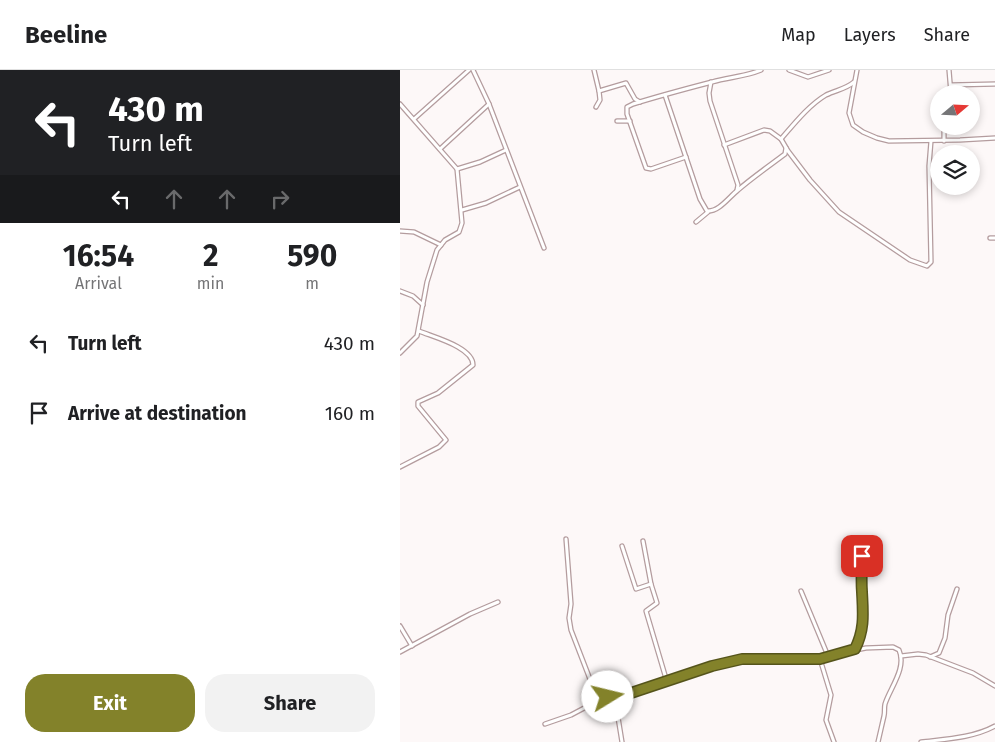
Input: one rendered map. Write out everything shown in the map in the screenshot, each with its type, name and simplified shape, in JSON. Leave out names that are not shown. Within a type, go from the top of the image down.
[{"type":"street","points":[[414,119],[469,70]]},
{"type":"street","points":[[473,70],[489,104],[544,248]]},
{"type":"street","points":[[594,70],[600,100],[596,107]]},
{"type":"street","points":[[686,157],[648,170],[627,114],[627,107],[761,70]]},
{"type":"street","points":[[789,70],[808,77],[829,70]]},
{"type":"street","points":[[857,70],[849,113],[850,120],[856,128],[882,140],[944,141],[995,138]]},
{"type":"street","points":[[949,70],[952,85],[995,84]]},
{"type":"street","points":[[712,82],[709,93],[710,100],[738,186],[737,190]]},
{"type":"street","points":[[781,139],[820,100],[854,82]]},
{"type":"street","points":[[599,91],[626,84],[635,99],[640,102]]},
{"type":"street","points":[[665,95],[704,208],[709,212]]},
{"type":"street","points":[[400,104],[458,169],[462,210],[462,223],[459,232],[445,240],[437,250],[427,282],[419,331],[415,339],[400,352]]},
{"type":"street","points":[[440,149],[489,104]]},
{"type":"street","points":[[617,120],[630,121]]},
{"type":"street","points":[[724,145],[764,130],[770,131],[781,139],[810,180],[839,212],[910,260],[927,266],[931,262],[929,166],[931,141]]},
{"type":"street","points":[[944,135],[944,141]]},
{"type":"street","points":[[696,222],[728,200],[737,190],[785,154],[786,148]]},
{"type":"street","points":[[458,169],[480,162],[506,150]]},
{"type":"street","points":[[462,210],[486,203],[520,187]]},
{"type":"street","points":[[400,231],[414,232],[441,246]]},
{"type":"street","points":[[990,238],[995,238]]},
{"type":"street","points":[[400,291],[413,296],[423,306]]},
{"type":"street","points":[[400,467],[439,447],[446,440],[418,406],[418,402],[438,393],[473,365],[470,356],[456,346],[419,331]]},
{"type":"street","points":[[566,539],[571,630],[598,700]]},
{"type":"street","points":[[643,541],[656,603],[646,611],[667,682]]},
{"type":"street","points":[[622,546],[636,589],[651,584]]},
{"type":"street","points":[[855,649],[862,630],[864,607],[862,556]]},
{"type":"street","points":[[930,657],[939,653],[943,643],[948,615],[957,589]]},
{"type":"street","points":[[801,591],[828,656]]},
{"type":"street","points":[[400,652],[470,614],[498,602]]},
{"type":"street","points":[[400,626],[412,646]]},
{"type":"street","points":[[622,742],[616,705],[617,700],[625,695],[712,666],[742,659],[820,659],[855,649],[892,647],[899,650],[901,656],[897,681],[884,706],[885,713],[878,742]]},
{"type":"street","points":[[901,656],[918,654],[930,657],[973,673],[995,686]]},
{"type":"street","points":[[820,659],[831,695],[826,720],[834,742]]},
{"type":"street","points":[[545,724],[571,715],[598,700],[608,697],[617,700]]},
{"type":"street","points":[[921,742],[966,736],[986,731],[995,726]]},
{"type":"route","points":[[608,697],[617,700],[625,695],[712,666],[746,658],[820,659],[855,649],[862,630],[864,607],[862,599],[862,556]]}]
